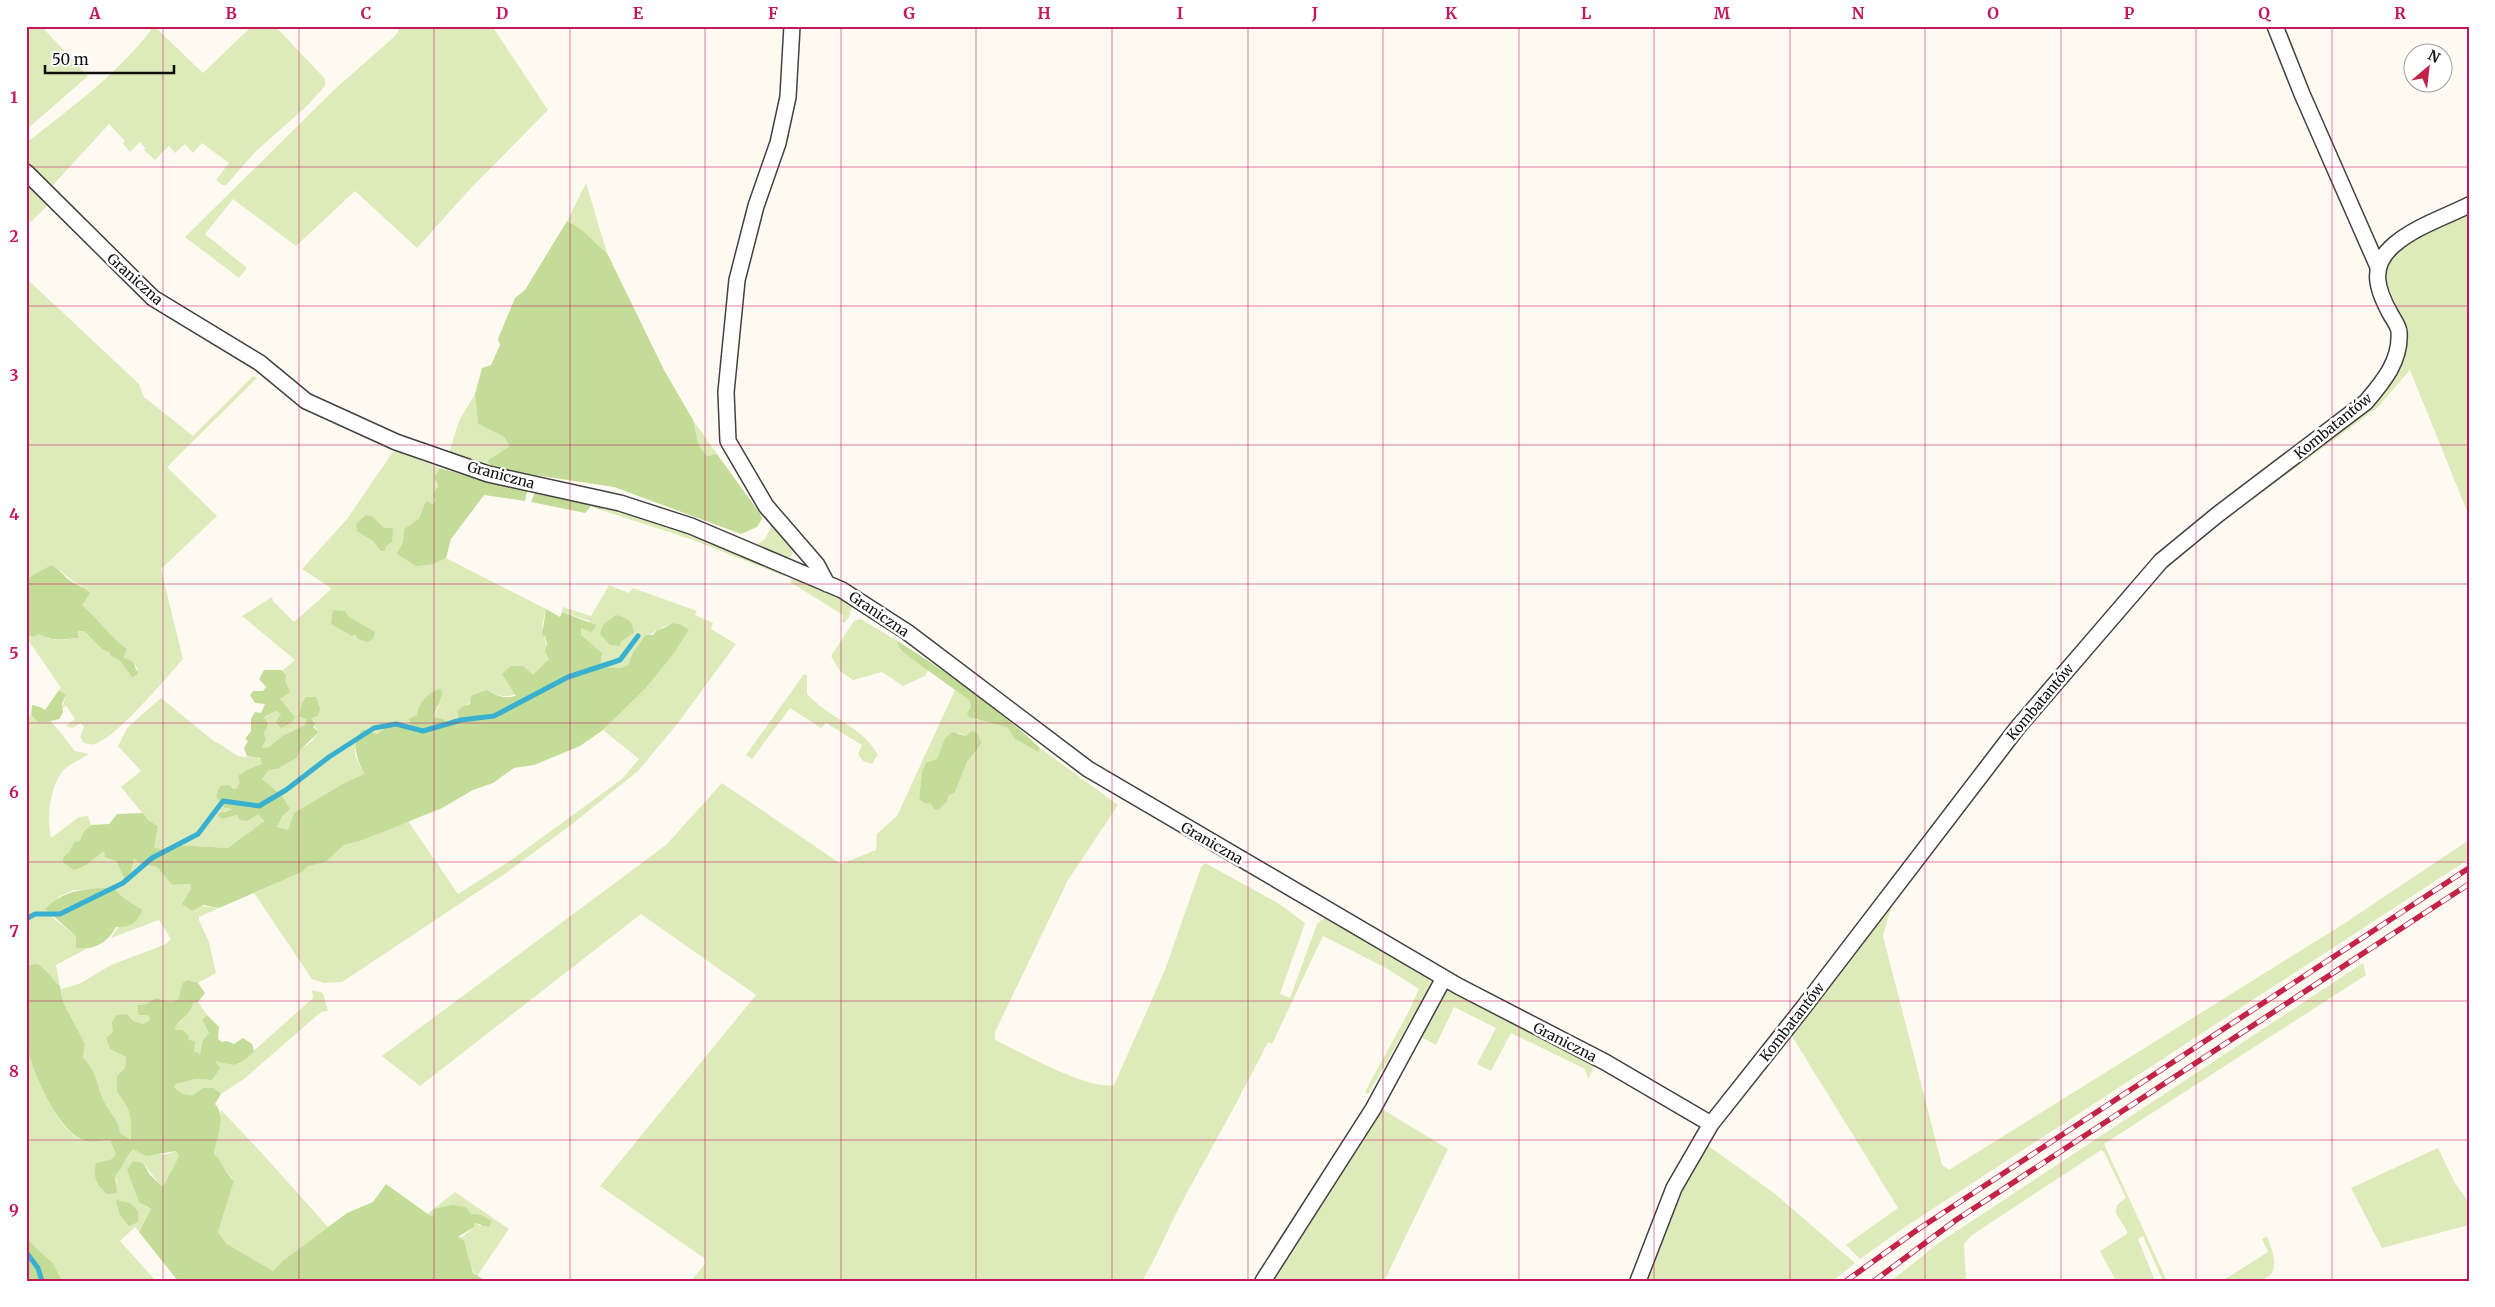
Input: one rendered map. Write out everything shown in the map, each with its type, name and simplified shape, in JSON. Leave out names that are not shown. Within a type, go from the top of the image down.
[{"type":"street","points":[[792,26],[788,97],[780,134],[756,206],[737,280],[726,392],[728,441],[766,506],[817,565],[827,584]]},
{"type":"street","points":[[2275,26],[2302,94],[2378,267]]},
{"type":"street","name":"Graniczna","points":[[26,172],[154,298],[260,363],[306,401],[396,442],[488,474],[620,503],[691,526],[842,590],[907,632],[1088,769],[1444,978],[1603,1061],[1711,1124]]},
{"type":"street","points":[[2378,267],[2394,244],[2469,205]]},
{"type":"street","name":"Kombatantów","points":[[1638,1281],[1674,1188],[1711,1124],[1803,1008],[2018,727],[2161,561],[2217,515],[2366,402],[2385,380],[2398,355],[2399,331],[2379,292],[2378,267]]},
{"type":"street","points":[[1263,1281],[1373,1109],[1444,978]]},
{"type":"green space","points":[[26,26],[41,26],[88,76],[26,130]]},
{"type":"green space","points":[[154,26],[203,73],[252,26],[275,26],[325,79],[325,86],[309,104],[256,151],[226,185],[222,185],[216,180],[229,163],[202,143],[193,153],[185,144],[175,153],[169,146],[155,160],[144,150],[145,148],[140,142],[130,152],[123,144],[125,141],[109,124],[53,185],[64,198],[60,201],[26,168],[26,143],[110,74],[141,43]]},
{"type":"green space","points":[[401,26],[492,26],[548,110],[471,188],[417,248],[355,191],[296,246],[233,199],[205,234],[247,268],[239,278],[185,237],[335,89],[395,36]]},
{"type":"green space","points":[[586,183],[607,253],[583,231],[567,221]]},
{"type":"green space","points":[[26,184],[48,205],[31,222],[26,217]]},
{"type":"green space","points":[[2469,211],[2469,516],[2410,370],[2377,408],[2205,534],[2144,590],[2175,556],[2352,417],[2405,339],[2403,320],[2388,286],[2385,271],[2393,253],[2403,244]]},
{"type":"green space","points":[[567,221],[583,231],[607,253],[664,370],[693,420],[699,446],[707,456],[717,454],[761,515],[762,519],[757,527],[741,534],[614,487],[494,469],[487,461],[510,446],[504,437],[478,424],[475,394],[482,368],[491,365],[500,345],[498,339],[515,298],[525,290]]},
{"type":"green space","points":[[26,278],[139,384],[144,397],[193,436],[253,376],[257,378],[167,467],[217,516],[161,569],[183,659],[128,719],[104,739],[94,744],[84,743],[80,737],[84,727],[81,723],[72,728],[66,726],[75,719],[66,706],[62,708],[66,695],[59,690],[61,688],[26,637],[26,634],[33,637],[39,634],[48,638],[63,640],[78,638],[77,631],[84,631],[95,642],[115,656],[129,674],[138,669],[133,662],[124,657],[127,649],[82,605],[82,586],[51,565],[26,579]]},
{"type":"green space","points":[[475,394],[478,424],[504,437],[511,446],[487,461],[494,469],[449,453],[459,421]]},
{"type":"green space","points":[[693,420],[717,454],[707,456],[699,446]]},
{"type":"green space","points":[[397,451],[440,468],[434,477],[437,484],[438,498],[434,504],[426,502],[419,520],[404,529],[403,542],[422,564],[434,564],[446,558],[546,609],[542,625],[549,659],[529,683],[515,694],[507,696],[498,695],[487,690],[457,712],[460,721],[449,725],[432,718],[439,706],[426,697],[411,725],[391,724],[377,734],[357,736],[355,755],[364,774],[346,782],[295,813],[288,830],[277,828],[279,822],[289,809],[262,779],[269,770],[277,769],[297,758],[300,750],[312,741],[319,732],[308,719],[305,725],[282,736],[269,747],[262,748],[266,739],[264,733],[266,721],[264,718],[276,711],[282,714],[279,718],[292,712],[285,707],[280,699],[286,675],[283,670],[295,660],[242,616],[272,597],[273,601],[294,622],[329,591],[331,588],[302,569],[347,519],[393,452]]},
{"type":"green space","points":[[440,468],[483,481],[528,487],[525,501],[484,495],[451,539],[446,558],[434,564],[416,566],[397,554],[403,542],[404,529],[419,519],[426,501],[433,504],[436,501],[433,495],[438,486],[434,477]]},
{"type":"green space","points":[[535,492],[604,501],[601,510],[591,506],[585,513],[531,502]]},
{"type":"green space","points":[[604,501],[665,521],[786,573],[784,576],[693,540],[601,510]]},
{"type":"green space","points":[[366,515],[373,517],[384,528],[393,528],[392,542],[386,546],[385,551],[381,551],[373,541],[357,531],[356,524]]},
{"type":"green space","points":[[773,524],[793,549],[792,555],[788,558],[779,556],[756,545],[765,539]]},
{"type":"green space","points":[[51,565],[69,580],[90,593],[82,605],[127,649],[124,657],[133,662],[138,674],[132,677],[121,662],[102,649],[84,631],[78,631],[78,638],[63,639],[53,639],[39,634],[33,637],[26,634],[26,579]]},
{"type":"green space","points":[[795,577],[827,590],[852,606],[849,617],[844,623],[842,622],[843,615],[790,582]]},
{"type":"green space","points":[[609,585],[629,593],[633,588],[697,611],[695,615],[713,623],[711,629],[736,644],[678,723],[638,771],[571,825],[506,873],[342,982],[324,983],[312,979],[254,893],[302,872],[308,866],[326,862],[344,845],[363,840],[408,821],[458,894],[510,861],[622,779],[639,759],[603,730],[645,689],[672,656],[689,630],[672,623],[649,636],[628,665],[620,668],[600,667],[596,647],[589,644],[581,635],[581,627],[590,621],[562,612],[563,607],[591,616]]},
{"type":"green space","points":[[546,609],[560,617],[562,612],[596,625],[592,632],[581,628],[581,635],[602,653],[600,667],[620,668],[628,665],[634,651],[646,635],[653,635],[657,630],[672,623],[682,625],[689,630],[672,656],[645,689],[603,730],[580,746],[534,765],[514,768],[493,783],[473,790],[442,808],[363,840],[344,845],[326,862],[308,866],[302,872],[219,908],[203,905],[192,911],[182,904],[191,889],[190,884],[172,885],[157,867],[141,864],[134,858],[131,872],[125,879],[116,861],[105,857],[104,851],[86,865],[74,870],[63,862],[63,857],[69,852],[74,842],[80,841],[84,831],[91,825],[109,824],[117,814],[143,813],[148,820],[158,826],[154,847],[163,850],[177,845],[228,848],[264,821],[258,814],[247,821],[240,820],[237,815],[222,819],[218,816],[219,813],[232,810],[224,808],[216,796],[220,786],[229,785],[233,789],[237,788],[240,782],[238,776],[248,769],[262,764],[260,758],[247,756],[244,748],[248,741],[245,739],[251,731],[251,719],[255,712],[261,713],[265,704],[255,703],[250,695],[253,691],[263,691],[266,687],[259,679],[264,670],[282,670],[286,675],[285,681],[290,692],[280,699],[295,717],[291,723],[281,728],[276,722],[281,714],[276,711],[264,717],[268,724],[264,733],[266,739],[262,748],[269,747],[282,736],[305,725],[307,719],[299,716],[302,703],[306,697],[316,697],[320,709],[318,716],[311,718],[315,724],[313,727],[319,732],[300,750],[297,758],[277,769],[269,770],[262,779],[282,796],[290,809],[282,817],[277,827],[288,830],[294,813],[346,782],[364,774],[356,751],[357,740],[363,729],[377,734],[391,724],[411,725],[409,719],[417,715],[425,698],[436,690],[441,689],[442,695],[433,717],[443,719],[449,725],[460,721],[457,712],[462,707],[470,704],[471,696],[487,690],[501,696],[516,696],[502,674],[511,666],[523,666],[533,675],[549,659],[545,651],[547,644],[545,636],[542,635]]},
{"type":"green space","points":[[333,610],[345,611],[349,617],[375,632],[373,639],[367,642],[358,639],[355,634],[352,636],[331,624]]},
{"type":"green space","points":[[616,615],[624,617],[629,621],[634,633],[621,641],[620,646],[610,645],[600,634],[603,625]]},
{"type":"green space","points":[[861,619],[896,640],[900,649],[928,670],[925,676],[903,686],[882,672],[853,680],[840,671],[831,656],[854,621]]},
{"type":"green space","points":[[896,640],[989,704],[1040,748],[1038,752],[1015,739],[1007,727],[969,717],[967,713],[971,706],[969,700],[908,656],[900,649]]},
{"type":"green space","points":[[804,674],[807,676],[807,694],[872,745],[878,755],[872,764],[863,761],[858,754],[862,745],[826,723],[821,728],[790,708],[752,759],[746,755]]},
{"type":"green space","points":[[59,690],[66,695],[62,703],[63,712],[59,719],[38,722],[31,715],[32,705],[45,710]]},
{"type":"green space","points":[[955,690],[969,700],[971,706],[967,713],[976,720],[985,719],[1007,727],[1015,739],[1038,752],[1040,748],[1118,805],[1068,880],[995,1032],[995,1040],[1072,1077],[1103,1085],[1114,1085],[1165,970],[1201,867],[1205,863],[1278,903],[1305,923],[1280,994],[1290,998],[1317,924],[1326,916],[1430,976],[1431,985],[1368,1094],[1365,1092],[1419,989],[1386,968],[1323,936],[1272,1044],[1268,1042],[1142,1281],[691,1281],[705,1264],[704,1258],[600,1186],[756,995],[641,914],[420,1086],[382,1056],[666,845],[722,783],[841,864],[876,850],[877,834],[897,816]],"holes":[[[959,733],[982,743],[967,762],[955,792],[948,796],[947,802],[938,810],[934,809],[930,803],[919,799],[922,772],[937,759],[945,738]]]},
{"type":"green space","points":[[161,698],[215,742],[239,756],[257,757],[262,761],[262,764],[248,769],[237,788],[233,789],[221,805],[224,808],[231,808],[232,811],[224,811],[222,819],[237,815],[258,814],[264,821],[228,848],[177,845],[163,850],[154,847],[158,826],[148,820],[121,787],[141,771],[118,746],[128,727]]},
{"type":"green space","points":[[31,715],[38,722],[51,721],[75,751],[89,754],[62,772],[54,787],[49,813],[51,838],[79,817],[88,816],[91,825],[84,831],[80,841],[74,842],[69,852],[63,857],[104,850],[116,861],[126,879],[134,857],[141,864],[157,867],[172,885],[190,884],[191,889],[183,904],[219,908],[199,917],[209,942],[216,973],[198,983],[188,980],[178,1000],[171,1002],[156,998],[146,1004],[137,1005],[140,1015],[148,1014],[150,1020],[143,1024],[133,1021],[106,1038],[110,1049],[126,1057],[126,1068],[117,1092],[129,1107],[133,1121],[132,1141],[120,1133],[116,1120],[103,1099],[94,1073],[83,1057],[85,1044],[63,1002],[61,989],[81,983],[111,965],[166,944],[171,939],[159,920],[111,938],[133,903],[121,898],[114,889],[74,890],[58,897],[53,918],[76,936],[83,949],[88,948],[56,965],[60,986],[43,967],[39,965],[26,965],[26,719]]},
{"type":"green space","points":[[972,731],[976,732],[982,743],[967,762],[955,792],[948,796],[947,802],[938,810],[934,809],[930,803],[925,803],[919,799],[922,772],[926,763],[937,759],[945,738],[952,732],[966,736]]},
{"type":"green space","points":[[2003,754],[2005,759],[1892,905],[1883,936],[1942,1165],[1949,1170],[2345,923],[2469,840],[2469,859],[1902,1229],[1860,1259],[1846,1245],[1898,1208],[1790,1033]]},
{"type":"green space","points":[[103,888],[115,889],[124,898],[142,910],[140,915],[132,924],[116,927],[109,937],[100,944],[83,949],[76,948],[76,936],[45,909],[58,898],[71,892]]},
{"type":"green space","points":[[2363,963],[2366,975],[2104,1144],[2167,1281],[2163,1281],[2143,1236],[2138,1239],[2155,1281],[2116,1281],[2100,1251],[2127,1234],[2116,1213],[2117,1205],[2126,1198],[2104,1152],[2101,1150],[1972,1235],[1964,1244],[1966,1281],[1891,1281],[1940,1242]]},
{"type":"green space","points":[[37,964],[60,986],[63,1002],[85,1044],[83,1057],[94,1073],[103,1099],[118,1124],[120,1133],[131,1140],[130,1115],[117,1092],[117,1076],[125,1068],[126,1057],[110,1049],[106,1038],[113,1032],[112,1022],[117,1015],[127,1014],[133,1021],[143,1024],[150,1020],[148,1015],[139,1015],[137,1005],[146,1004],[156,998],[171,1002],[178,1000],[183,983],[188,980],[198,983],[205,993],[198,1002],[193,1003],[189,1012],[176,1026],[175,1030],[183,1030],[189,1036],[188,1040],[195,1041],[194,1051],[200,1054],[203,1040],[209,1033],[202,1020],[207,1015],[219,1027],[218,1039],[222,1042],[227,1041],[234,1044],[243,1038],[252,1044],[254,1051],[240,1063],[233,1065],[215,1061],[220,1068],[212,1080],[196,1079],[176,1084],[174,1087],[183,1094],[193,1095],[203,1088],[214,1088],[221,1094],[215,1104],[220,1115],[220,1128],[214,1154],[234,1181],[218,1232],[227,1244],[273,1271],[284,1260],[347,1213],[373,1202],[386,1184],[432,1217],[435,1209],[453,1205],[466,1207],[471,1214],[481,1215],[492,1221],[489,1227],[475,1223],[474,1227],[458,1237],[464,1241],[473,1273],[486,1281],[178,1281],[139,1232],[151,1209],[139,1202],[127,1170],[133,1161],[143,1163],[150,1175],[163,1187],[179,1156],[176,1151],[146,1156],[133,1149],[115,1176],[117,1193],[107,1194],[100,1187],[95,1177],[96,1163],[112,1159],[116,1154],[110,1140],[87,1141],[77,1136],[67,1127],[48,1101],[30,1057],[25,1028],[26,965]]},
{"type":"green space","points":[[1449,987],[1593,1065],[1593,1070],[1588,1079],[1585,1069],[1511,1033],[1491,1071],[1477,1064],[1496,1028],[1454,1007],[1436,1045],[1416,1034],[1440,988]]},
{"type":"green space","points":[[312,990],[323,993],[328,1011],[321,1012],[244,1079],[221,1094],[214,1088],[203,1088],[193,1095],[183,1094],[174,1087],[176,1084],[196,1079],[212,1080],[215,1061],[239,1064],[313,998]]},
{"type":"green space","points":[[198,1002],[207,1015],[202,1020],[209,1033],[203,1040],[200,1054],[194,1051],[188,1040],[175,1030],[193,1003]]},
{"type":"green space","points":[[26,1045],[48,1100],[65,1127],[75,1136],[86,1141],[110,1140],[116,1154],[112,1159],[96,1163],[118,1184],[115,1176],[133,1148],[164,1155],[176,1151],[179,1156],[163,1188],[143,1163],[127,1170],[146,1207],[151,1209],[139,1232],[135,1227],[120,1241],[156,1281],[62,1281],[53,1263],[26,1236]]},
{"type":"green space","points":[[1377,1106],[1448,1149],[1385,1279],[1387,1281],[1264,1281]]},
{"type":"green space","points":[[221,1110],[328,1227],[273,1271],[227,1244],[218,1232],[234,1181],[214,1154]]},
{"type":"green space","points":[[1706,1144],[1775,1194],[1855,1263],[1833,1281],[1645,1281],[1683,1184]]},
{"type":"green space","points":[[2438,1148],[2455,1183],[2469,1203],[2469,1225],[2382,1248],[2351,1188]]},
{"type":"green space","points":[[455,1192],[509,1229],[477,1276],[471,1267],[465,1245],[458,1237],[462,1237],[474,1227],[475,1223],[481,1226],[481,1215],[432,1218],[427,1214]]},
{"type":"green space","points":[[116,1200],[130,1203],[138,1211],[138,1222],[129,1226],[120,1215]]},
{"type":"green space","points":[[26,1236],[53,1263],[62,1281],[26,1281]]},
{"type":"green space","points":[[2267,1236],[2273,1253],[2274,1265],[2272,1273],[2267,1278],[2248,1281],[2222,1281],[2268,1252],[2262,1239]]},
{"type":"waterway","points":[[26,919],[35,914],[60,914],[123,883],[152,858],[198,834],[223,801],[259,806],[286,790],[329,757],[374,728],[396,724],[423,731],[461,720],[494,716],[568,677],[620,660],[638,636]]},
{"type":"waterway","points":[[26,1252],[38,1268],[42,1281]]},
{"type":"railway","points":[[1846,1281],[1917,1230],[2469,868]]},
{"type":"railway","points":[[1874,1281],[1956,1220],[2469,884]]}]
